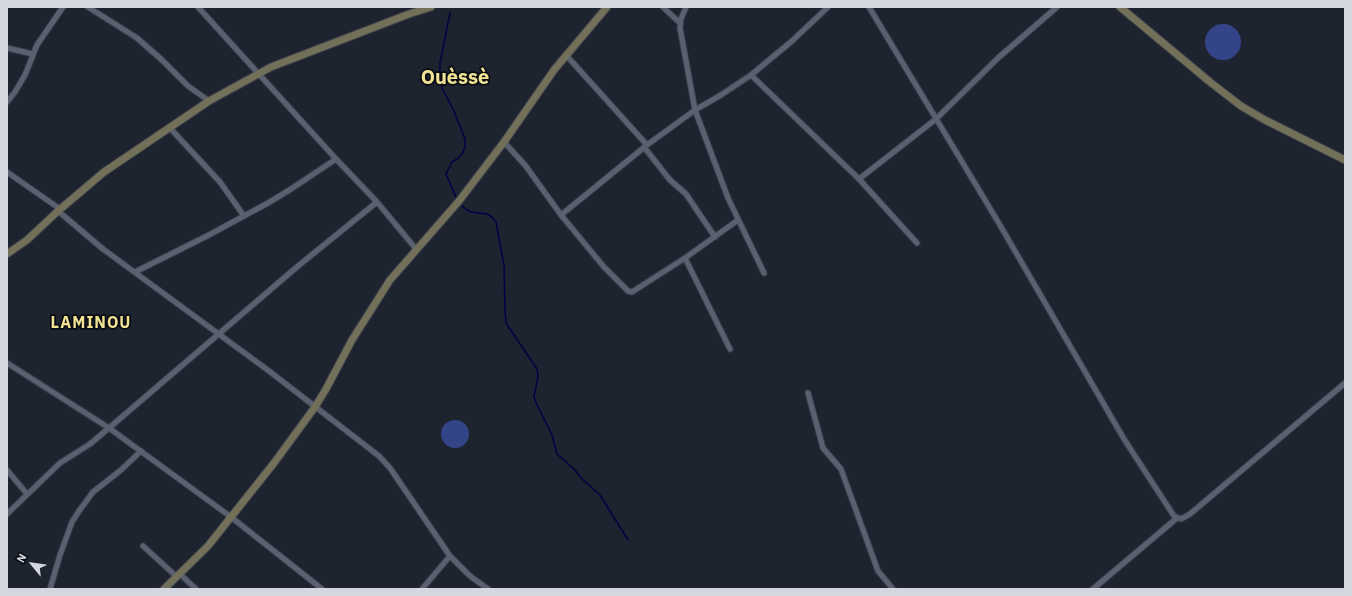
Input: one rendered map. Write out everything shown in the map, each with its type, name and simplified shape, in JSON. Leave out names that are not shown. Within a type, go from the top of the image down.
[{"type":"street","points":[[7,102],[25,75],[37,45],[63,7]]},
{"type":"street","points":[[88,7],[141,42],[188,86],[209,101]]},
{"type":"street","points":[[198,7],[377,202],[416,248]]},
{"type":"street","points":[[7,254],[27,240],[59,210],[104,172],[209,101],[258,74],[278,65],[430,7]]},
{"type":"street","points":[[164,589],[208,546],[274,463],[326,389],[352,340],[390,280],[416,248],[459,201],[504,142],[545,82],[607,7]]},
{"type":"street","points":[[663,7],[680,23]]},
{"type":"street","points":[[686,7],[680,23],[695,110],[726,192],[764,273]]},
{"type":"street","points":[[561,215],[646,146],[695,110],[722,95],[751,75],[792,41],[828,7]]},
{"type":"street","points":[[869,7],[997,220],[1124,439],[1168,509],[1177,518]]},
{"type":"street","points":[[859,179],[936,119],[1004,53],[1057,7]]},
{"type":"street","points":[[1120,7],[1241,106],[1271,123],[1345,160]]},
{"type":"street","points":[[7,48],[33,54]]},
{"type":"street","points":[[566,55],[646,146],[670,180],[686,194],[715,237]]},
{"type":"street","points":[[751,75],[859,179],[917,243]]},
{"type":"street","points":[[169,127],[220,182],[244,216]]},
{"type":"street","points":[[504,142],[525,165],[561,215],[604,267],[628,292],[632,292],[685,258],[738,220]]},
{"type":"street","points":[[135,272],[244,216],[292,189],[336,159]]},
{"type":"street","points":[[7,172],[59,210],[103,249],[269,371],[363,443],[385,462],[450,556],[470,576],[488,589]]},
{"type":"street","points":[[7,514],[60,464],[90,444],[298,266],[377,202]]},
{"type":"street","points":[[685,258],[730,349]]},
{"type":"street","points":[[7,363],[109,428],[231,517],[322,589]]},
{"type":"street","points":[[1093,589],[1177,518],[1190,514],[1345,383]]},
{"type":"street","points":[[808,393],[823,448],[841,469],[878,571],[894,589]]},
{"type":"street","points":[[50,589],[72,522],[79,511],[93,492],[121,470],[141,451]]},
{"type":"street","points":[[7,470],[27,494]]},
{"type":"street","points":[[143,546],[178,576],[196,589]]},
{"type":"street","points":[[422,589],[450,556]]},
{"type":"shaded area","points":[[1223,24],[1233,27],[1238,32],[1241,42],[1238,52],[1233,57],[1223,60],[1213,57],[1208,52],[1205,42],[1208,32],[1213,27]]},
{"type":"shaded area","points":[[455,420],[465,424],[469,434],[465,444],[455,448],[445,444],[441,434],[445,424]]},
{"type":"waterway","points":[[450,13],[440,63],[440,71],[442,88],[454,111],[465,139],[465,147],[462,154],[452,162],[446,174],[456,197]]},
{"type":"waterway","points":[[462,206],[471,212],[487,214],[496,222],[504,265],[506,323],[537,369],[538,376],[534,397],[552,435],[557,454],[600,495],[628,540]]},
{"type":"district","name":"Ouèssè","points":[[455,78]]},
{"type":"district","name":"LAMINOU","points":[[91,323]]}]
